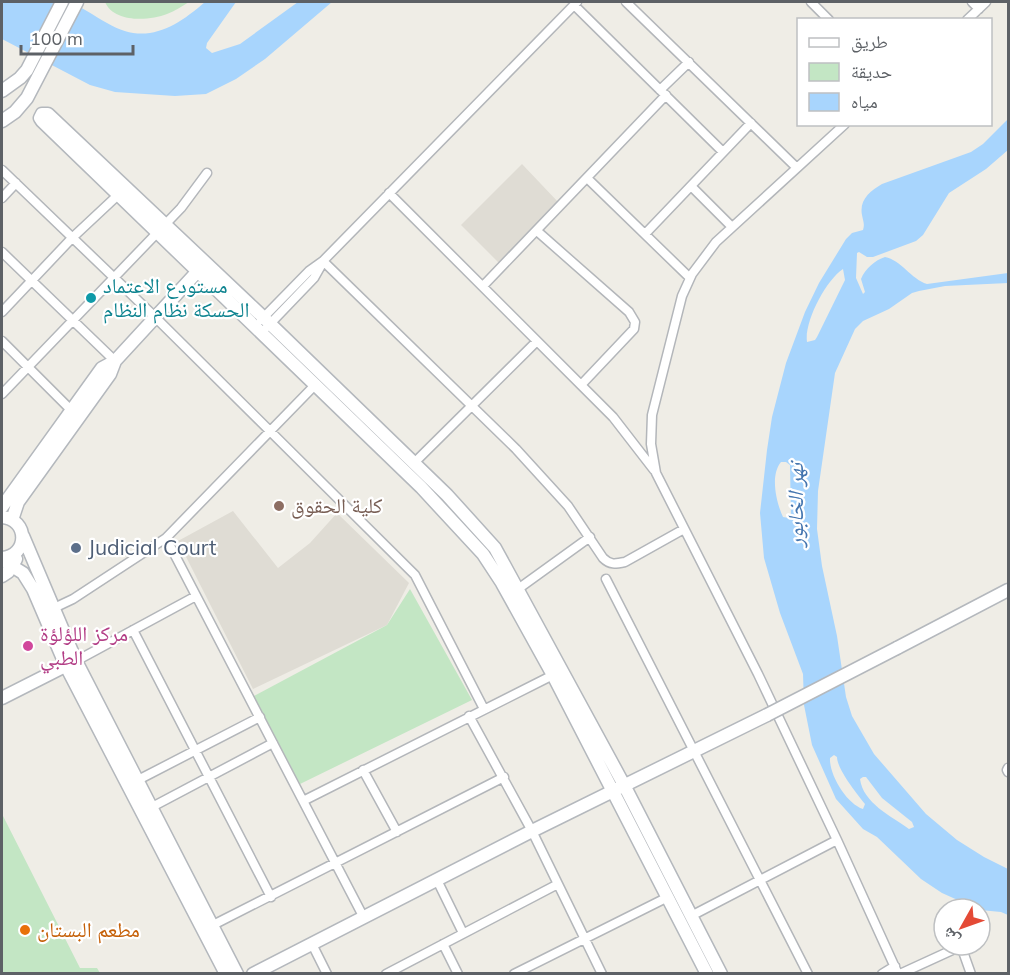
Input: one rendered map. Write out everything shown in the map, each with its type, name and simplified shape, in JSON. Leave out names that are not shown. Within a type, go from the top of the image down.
[{"type":"street","points":[[3,86],[20,78],[31,64],[62,2]]},
{"type":"street","points":[[2,121],[22,105],[43,70],[77,2]]},
{"type":"street","points":[[627,2],[797,168]]},
{"type":"street","points":[[811,2],[827,18]]},
{"type":"street","points":[[972,2],[979,9]]},
{"type":"street","points":[[969,18],[986,2]]},
{"type":"street","points":[[262,325],[314,278],[323,261],[576,3],[723,152]]},
{"type":"street","points":[[483,286],[587,178],[688,62]]},
{"type":"street","points":[[558,673],[502,583],[471,539],[421,487],[315,385],[262,325],[197,272],[162,229],[118,195],[42,121],[40,117],[42,114],[48,114],[162,229],[262,325],[447,495],[484,534],[518,589],[558,673],[721,974]]},
{"type":"street","points":[[645,234],[751,123]]},
{"type":"street","points":[[656,473],[650,427],[653,409],[682,296],[690,278],[708,251],[732,227],[843,126]]},
{"type":"street","points":[[2,170],[155,317],[415,575],[484,709]]},
{"type":"street","points":[[2,394],[162,229],[181,208],[207,172]]},
{"type":"street","points":[[587,178],[690,278]]},
{"type":"street","points":[[2,198],[16,183]]},
{"type":"street","points":[[691,186],[732,227]]},
{"type":"street","points":[[389,193],[624,430],[656,473],[758,674],[898,971]]},
{"type":"street","points":[[2,312],[72,238],[118,195]]},
{"type":"street","points":[[537,231],[629,312],[635,322],[634,329],[581,385]]},
{"type":"street","points":[[2,252],[115,361]]},
{"type":"street","points":[[323,261],[516,449],[561,498],[608,563],[625,562],[684,529]]},
{"type":"street","points":[[2,507],[102,368],[115,361],[197,272]]},
{"type":"street","points":[[2,341],[71,410]]},
{"type":"street","points":[[413,464],[536,342]]},
{"type":"street","points":[[115,361],[110,374],[7,519],[20,527],[22,542],[54,608],[71,663],[138,780],[237,974]]},
{"type":"street","points":[[54,608],[73,599],[166,538],[315,385]]},
{"type":"street","points":[[518,589],[590,537]]},
{"type":"street","points":[[166,538],[364,918]]},
{"type":"street","points":[[22,542],[14,555],[5,561],[3,575],[18,578],[33,589]]},
{"type":"street","points":[[5,561],[23,573],[33,589],[226,974]]},
{"type":"street","points":[[606,579],[808,974]]},
{"type":"street","points":[[253,974],[532,831],[767,715],[1008,590]]},
{"type":"street","points":[[2,698],[196,596]]},
{"type":"street","points":[[133,630],[271,897]]},
{"type":"street","points":[[303,801],[558,673]]},
{"type":"street","points":[[469,716],[532,831],[602,974]]},
{"type":"street","points":[[138,780],[260,717]]},
{"type":"street","points":[[152,807],[273,744]]},
{"type":"street","points":[[363,770],[397,832]]},
{"type":"street","points":[[213,925],[504,777]]},
{"type":"street","points":[[619,788],[668,897],[707,974]]},
{"type":"street","points":[[691,916],[837,840]]},
{"type":"street","points":[[437,880],[463,933]]},
{"type":"street","points":[[386,974],[558,884]]},
{"type":"street","points":[[514,974],[528,971],[584,939],[668,897]]},
{"type":"street","points":[[312,944],[327,974]]},
{"type":"street","points":[[443,944],[458,974]]},
{"type":"street","points":[[882,974],[898,971],[961,946],[970,974]]},
{"type":"shaded area","points":[[522,164],[559,203],[499,263],[461,225]]},
{"type":"shaded area","points":[[233,511],[278,568],[310,543],[337,513],[409,583],[387,625],[253,689],[178,541]]},
{"type":"green space","points":[[105,2],[189,2],[167,14],[142,19],[116,14]]},
{"type":"green space","points":[[410,589],[472,700],[300,784],[254,696],[387,625]]},
{"type":"green space","points":[[2,814],[80,968],[97,968],[100,973],[2,973]]},
{"type":"water","points":[[2,2],[71,3],[121,30],[147,33],[171,26],[205,2],[236,2],[207,43],[206,48],[212,53],[240,44],[298,2],[332,2],[265,59],[236,79],[206,94],[175,96],[115,92],[90,85],[2,39]]},
{"type":"water","name":"نهر الخابور","points":[[1008,119],[1008,150],[986,169],[949,193],[923,235],[916,241],[873,257],[857,253],[856,278],[863,294],[865,292],[861,279],[863,275],[874,263],[885,257],[927,284],[1008,273],[1008,283],[945,286],[912,293],[889,309],[863,321],[855,329],[835,373],[818,491],[817,529],[846,697],[852,716],[874,754],[926,814],[957,840],[1008,869],[1008,915],[992,911],[992,897],[951,897],[921,879],[877,837],[863,829],[836,799],[812,745],[804,705],[803,674],[780,613],[764,558],[760,513],[772,417],[786,363],[805,312],[819,283],[846,239],[852,233],[863,230],[862,205],[864,200],[882,184],[971,152],[983,144]],"holes":[[[843,269],[845,280],[817,337],[807,342],[809,324],[818,302],[836,274]],[[781,462],[790,465],[791,517],[789,518],[783,517],[776,496],[776,474]],[[834,755],[844,775],[865,804],[863,809],[851,801],[840,788],[830,765],[830,758]],[[866,777],[882,798],[912,822],[914,827],[909,829],[872,802],[862,788],[860,779]]]},
{"type":"place","name":"مستودع الاعتماد الحسكة نظام النظام","points":[[91,298]]},
{"type":"place","name":"كلية الحقوق","points":[[279,506]]},
{"type":"place","name":"Judicial Court","points":[[76,548]]},
{"type":"place","name":"مركز اللؤلؤة الطبي","points":[[28,646]]},
{"type":"place","name":"مطعم البستان","points":[[25,930]]}]
